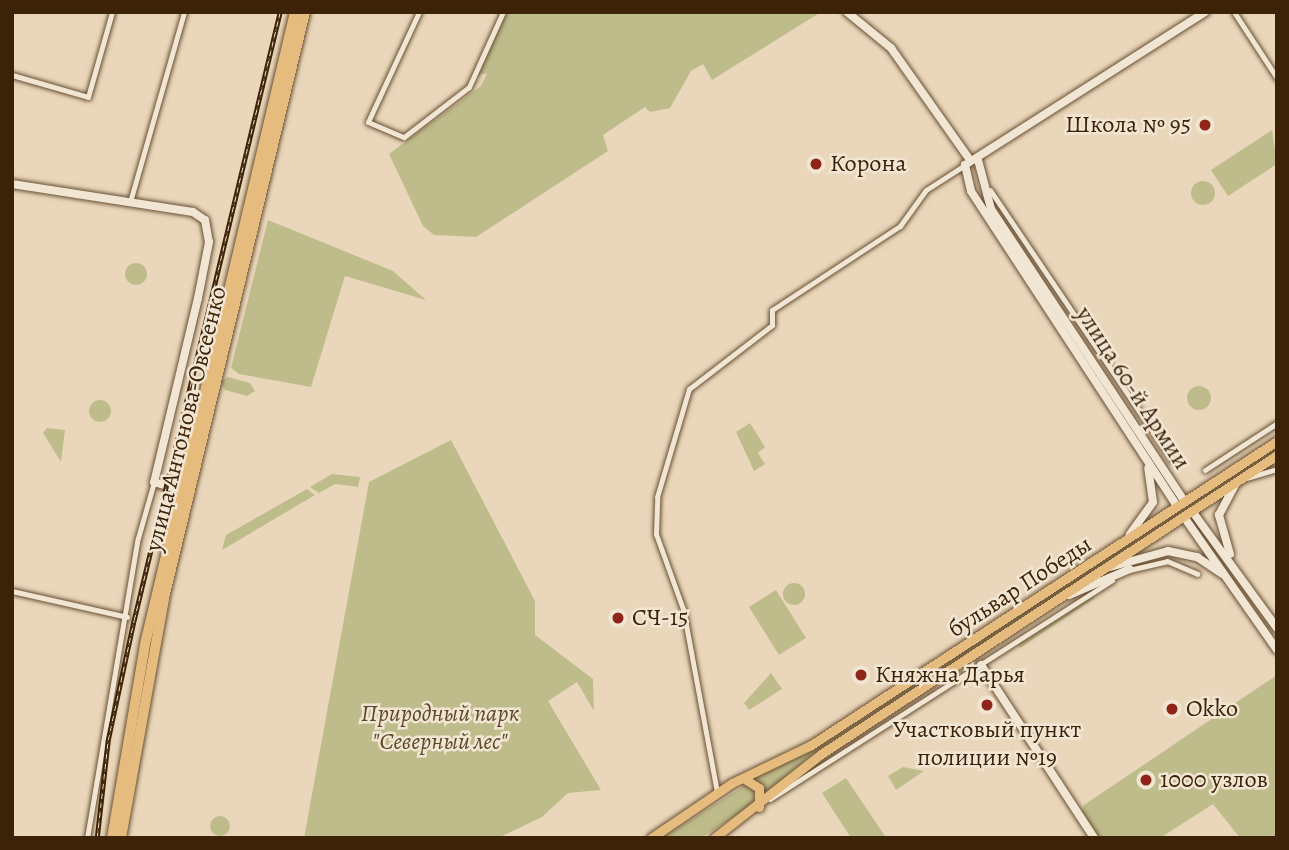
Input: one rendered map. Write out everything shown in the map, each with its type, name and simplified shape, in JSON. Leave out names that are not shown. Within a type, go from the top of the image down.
[{"type":"highway","name":"улица Антонова-Овсеенко","points":[[295,12],[295,36]]},
{"type":"highway","name":"улица Антонова-Овсеенко","points":[[120,836],[140,711],[185,492],[295,36],[305,12]]},
{"type":"main road","name":"бульвар Победы","points":[[651,838],[717,792],[811,745],[1277,440]]},
{"type":"main road","name":"бульвар Победы","points":[[714,838],[759,807],[821,754],[1277,455]]},
{"type":"main road","name":"улица 60-й Армии","points":[[1181,504],[1188,514]]},
{"type":"main road","points":[[743,778],[758,788],[759,807]]},
{"type":"main road","name":"бульвар Победы","points":[[658,838],[663,828]]},
{"type":"street","points":[[12,75],[88,97],[112,12]]},
{"type":"street","points":[[130,202],[184,12]]},
{"type":"street","points":[[419,12],[368,122],[404,137],[469,87],[503,12]]},
{"type":"street","name":"улица 60-й Армии","points":[[847,12],[891,48],[971,162],[988,190],[990,209],[1181,504]]},
{"type":"street","points":[[717,792],[683,609],[656,534],[657,497],[689,389],[772,325],[772,310],[900,226],[926,190],[1205,12]]},
{"type":"street","points":[[1234,12],[1277,78]]},
{"type":"street","points":[[971,162],[971,191],[988,190],[1172,460]]},
{"type":"street","points":[[12,184],[193,212],[205,220],[209,242],[153,482],[86,838]]},
{"type":"street","name":"улица 60-й Армии","points":[[971,191],[1101,382],[1143,455],[1181,504]]},
{"type":"street","points":[[1205,470],[1277,423]]},
{"type":"street","points":[[1120,544],[1153,502],[1143,455]]},
{"type":"street","points":[[1241,576],[1219,522],[1239,480],[1277,469]]},
{"type":"street","points":[[153,482],[185,492]]},
{"type":"street","name":"улица 60-й Армии","points":[[1188,514],[1241,576],[1277,628]]},
{"type":"street","name":"улица 60-й Армии","points":[[1188,514],[1277,650]]},
{"type":"street","points":[[1101,572],[1168,551],[1196,557],[1230,581]]},
{"type":"street","points":[[1063,597],[1130,569],[1167,561],[1197,573]]},
{"type":"street","points":[[769,799],[1130,569]]},
{"type":"street","points":[[12,591],[127,617]]},
{"type":"street","points":[[981,665],[1094,838]]},
{"type":"street","points":[[726,838],[737,823]]},
{"type":"green space","points":[[503,12],[821,12],[712,80],[703,64],[691,71],[670,108],[650,112],[645,107],[603,135],[608,151],[476,237],[434,235],[423,226],[389,154],[481,86],[487,73],[475,76]]},
{"type":"green space","points":[[1272,130],[1277,164],[1228,196],[1211,170]]},
{"type":"green space","points":[[1203,181],[1214,188],[1215,193],[1208,204],[1203,205],[1192,198],[1191,193],[1198,182]]},
{"type":"green space","points":[[268,220],[393,271],[426,300],[345,276],[311,387],[239,374],[231,368]]},
{"type":"green space","points":[[136,263],[144,266],[147,274],[144,282],[136,285],[128,282],[125,274],[128,266]]},
{"type":"green space","points":[[228,377],[250,383],[255,391],[247,396],[225,390],[220,382]]},
{"type":"green space","points":[[1199,386],[1207,390],[1211,398],[1207,406],[1199,410],[1191,406],[1187,398],[1191,390]]},
{"type":"green space","points":[[100,400],[108,403],[111,411],[108,419],[100,422],[92,419],[89,411],[92,403]]},
{"type":"green space","points":[[750,423],[765,447],[758,453],[765,464],[754,471],[736,432]]},
{"type":"green space","points":[[47,428],[65,430],[61,462],[43,433]]},
{"type":"green space","name":"Природный парк \"Северный лес\"","points":[[451,440],[535,601],[535,635],[593,679],[594,711],[577,682],[548,701],[601,790],[568,793],[542,817],[498,838],[304,838],[369,482]]},
{"type":"green space","points":[[332,474],[360,477],[358,487],[335,484],[319,493],[310,487]]},
{"type":"green space","points":[[307,489],[315,495],[222,550],[226,535]]},
{"type":"green space","points":[[1135,539],[1135,546],[814,753],[764,794],[754,778],[813,749]]},
{"type":"green space","points":[[794,583],[802,586],[805,594],[802,602],[794,605],[786,602],[783,594],[786,586]]},
{"type":"green space","points":[[776,590],[806,638],[779,655],[749,607]]},
{"type":"green space","points":[[1093,594],[1095,598],[1020,648],[1018,643]]},
{"type":"green space","points":[[771,673],[782,689],[749,710],[744,703]]},
{"type":"green space","points":[[1277,675],[1277,838],[1240,838],[1213,804],[1160,838],[1098,838],[1081,813],[1084,805]]},
{"type":"green space","points":[[903,767],[924,771],[896,790],[888,776]]},
{"type":"green space","points":[[846,778],[885,836],[882,838],[851,838],[822,793]]},
{"type":"green space","points":[[747,784],[754,790],[753,804],[701,838],[662,838]]},
{"type":"green space","points":[[220,816],[227,819],[230,826],[227,833],[220,836],[213,833],[210,826],[213,819]]},
{"type":"railway","points":[[97,838],[108,740],[134,620],[280,12]]},
{"type":"place","name":"Школа № 95","points":[[1205,125]]},
{"type":"place","name":"Корона","points":[[816,164]]},
{"type":"place","name":"СЧ-15","points":[[618,618]]},
{"type":"place","name":"Княжна Дарья","points":[[861,675]]},
{"type":"place","name":"Участковый пункт полиции №19","points":[[987,705]]},
{"type":"place","name":"Okko","points":[[1172,709]]},
{"type":"place","name":"1000 узлов","points":[[1146,780]]}]
